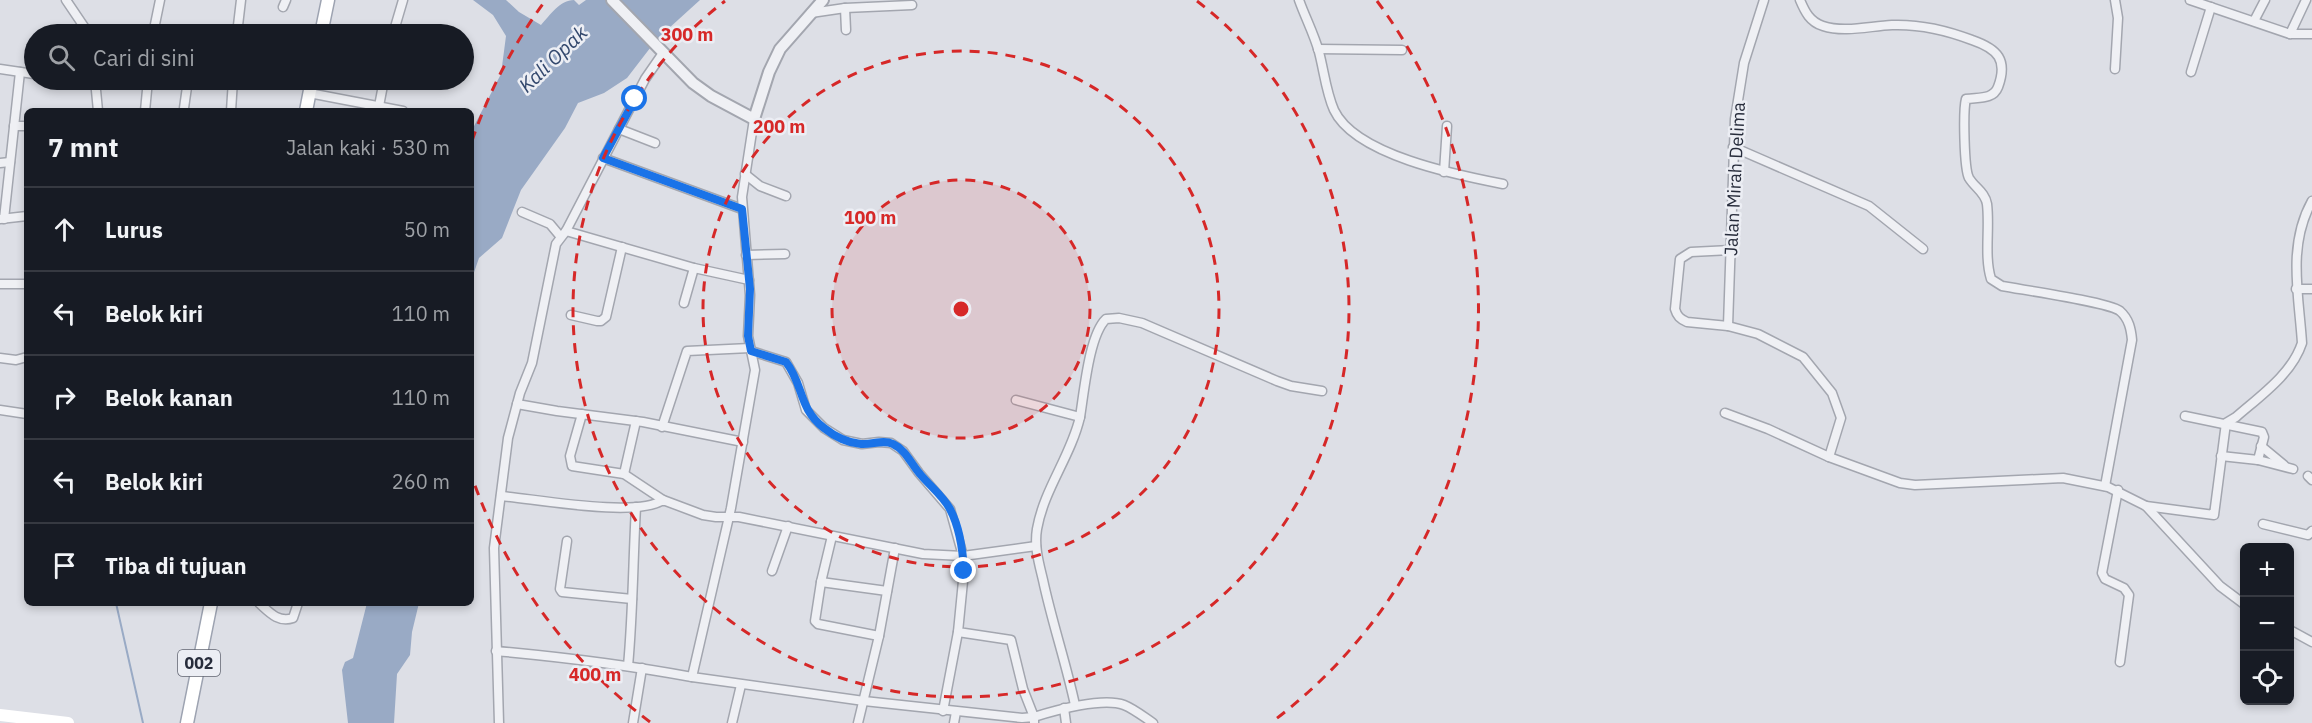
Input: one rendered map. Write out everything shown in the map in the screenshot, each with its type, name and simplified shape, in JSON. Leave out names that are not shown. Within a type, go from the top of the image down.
[{"type":"main road","points":[[323,24],[328,0]]},
{"type":"main road","points":[[306,108],[310,90]]},
{"type":"main road","name":"002","points":[[186,722],[209,606]]},
{"type":"main road","points":[[0,715],[68,723]]},
{"type":"street","points":[[66,0],[82,24]]},
{"type":"street","points":[[155,24],[160,0]]},
{"type":"street","points":[[238,24],[241,0]]},
{"type":"street","points":[[396,24],[403,0]]},
{"type":"street","points":[[612,0],[662,53],[702,90],[754,119]]},
{"type":"street","points":[[692,677],[729,518],[755,370],[748,336],[750,295],[742,209],[754,119],[766,81],[780,49],[823,0]]},
{"type":"street","points":[[1299,0],[1318,49],[1335,112],[1356,136],[1382,150],[1444,172],[1503,184]]},
{"type":"street","name":"Jalan Mirah Delima","points":[[1728,326],[1735,119],[1744,63],[1764,0]]},
{"type":"street","points":[[1800,0],[1811,21],[1822,26],[1834,29],[1893,25],[1929,27],[1978,42],[1999,55],[2003,67],[1997,90],[1988,97],[1966,99],[1964,110],[1967,173],[1982,193],[1987,205],[1991,279],[2002,286],[2114,307],[2129,321],[2132,330],[2104,486]]},
{"type":"street","points":[[2115,0],[2118,18],[2115,69]]},
{"type":"street","points":[[2190,0],[2290,34],[2312,34]]},
{"type":"street","points":[[2254,21],[2265,0]]},
{"type":"street","points":[[2290,34],[2306,0]]},
{"type":"street","points":[[811,13],[845,8],[912,5]]},
{"type":"street","points":[[2191,72],[2211,7]]},
{"type":"street","points":[[845,8],[846,30]]},
{"type":"street","points":[[1318,49],[1402,50]]},
{"type":"street","points":[[499,723],[494,548],[508,438],[532,363],[556,244],[645,79],[662,53]]},
{"type":"street","points":[[0,69],[24,73]]},
{"type":"street","points":[[20,72],[2,219],[24,216]]},
{"type":"street","points":[[97,90],[98,108]]},
{"type":"street","points":[[145,108],[147,90]]},
{"type":"street","points":[[184,108],[187,90]]},
{"type":"street","points":[[231,108],[232,90]]},
{"type":"street","points":[[379,106],[382,90]]},
{"type":"street","points":[[309,93],[386,108]]},
{"type":"street","points":[[14,126],[24,126]]},
{"type":"street","points":[[1444,172],[1447,126]]},
{"type":"street","points":[[619,129],[655,143]]},
{"type":"street","points":[[1733,147],[1869,206],[1923,249]]},
{"type":"street","points":[[603,158],[742,209]]},
{"type":"street","points":[[0,163],[10,162]]},
{"type":"street","points":[[745,174],[760,186],[786,196]]},
{"type":"street","points":[[2226,423],[2236,417],[2288,369],[2297,357],[2302,343],[2295,256],[2299,233],[2312,201]]},
{"type":"street","points":[[522,212],[550,224],[563,234],[748,280]]},
{"type":"street","points":[[572,315],[597,321],[606,317],[622,247]]},
{"type":"street","points":[[1731,250],[1691,252],[1680,259],[1675,309],[1681,320],[1728,326],[1758,334],[1803,357],[1832,393],[1841,418],[1829,457]]},
{"type":"street","points":[[746,255],[785,254]]},
{"type":"street","points":[[684,303],[694,268]]},
{"type":"street","points":[[0,284],[24,284]]},
{"type":"street","points":[[2296,289],[2312,290]]},
{"type":"street","points":[[1075,705],[1068,672],[1050,616],[1036,546],[1037,528],[1053,479],[1076,433],[1090,359],[1100,325],[1106,319],[1119,318],[1142,323],[1277,381],[1291,386],[1322,391]]},
{"type":"street","points":[[662,427],[687,351],[750,350],[786,362],[798,383],[806,410],[824,428],[843,440],[862,444],[891,443],[903,451],[950,509],[963,556],[964,571],[958,632],[943,711]]},
{"type":"street","points":[[0,358],[16,360],[24,358]]},
{"type":"street","points":[[1017,400],[1080,417]]},
{"type":"street","points":[[517,404],[636,421],[743,442]]},
{"type":"street","points":[[0,411],[24,414]]},
{"type":"street","points":[[1725,413],[1768,429],[1829,457],[1900,483],[1915,485],[2063,478],[2118,490],[2146,506],[2220,586],[2240,601]]},
{"type":"street","points":[[582,414],[570,456],[572,466],[624,474],[663,500],[703,515],[739,517],[923,554],[963,556],[1036,546]]},
{"type":"street","points":[[2185,416],[2262,432],[2264,437],[2258,460]]},
{"type":"street","points":[[624,474],[636,421]]},
{"type":"street","points":[[2146,506],[2214,515],[2226,423]]},
{"type":"street","points":[[2222,456],[2258,460],[2290,468],[2261,446]]},
{"type":"street","points":[[2118,490],[2102,573],[2104,579],[2124,588],[2129,595],[2121,662]]},
{"type":"street","points":[[501,496],[608,507],[636,507],[657,504],[663,500]]},
{"type":"street","points":[[628,666],[636,507]]},
{"type":"street","points":[[2263,524],[2308,535],[2312,531]]},
{"type":"street","points":[[772,571],[788,526]]},
{"type":"street","points":[[832,536],[816,623],[879,636]]},
{"type":"street","points":[[567,541],[560,589],[562,592],[632,599]]},
{"type":"street","points":[[858,723],[879,636],[895,548]]},
{"type":"street","points":[[822,582],[887,591]]},
{"type":"street","points":[[263,606],[276,617],[288,620],[293,618],[297,606]]},
{"type":"street","points":[[958,632],[1011,640],[1023,690],[1034,720]]},
{"type":"street","points":[[2294,632],[2311,640]]},
{"type":"street","points":[[496,651],[628,666],[741,686],[1034,720],[1075,705],[1124,705],[1153,723]]},
{"type":"street","points":[[633,723],[642,668]]},
{"type":"street","points":[[732,723],[741,686]]},
{"type":"street","points":[[1064,708],[1066,723]]},
{"type":"street","points":[[954,723],[956,712]]},
{"type":"water","name":"Kali Opak","points":[[473,0],[506,0],[519,12],[541,25],[564,2],[574,0],[579,5],[586,0],[700,0],[657,39],[627,78],[604,93],[578,103],[565,128],[521,190],[502,238],[479,258],[474,272],[474,126],[501,74],[506,36],[493,15]]},
{"type":"water","points":[[366,606],[418,606],[412,632],[410,655],[397,674],[394,723],[348,723],[342,670],[345,662],[353,658]]},
{"type":"waterway","points":[[117,606],[143,723]]},
{"type":"route","points":[[635,99],[603,158],[742,209],[750,289],[748,341],[751,351],[786,362],[798,383],[806,410],[824,428],[843,440],[862,444],[891,443],[903,451],[950,509],[963,556],[964,571]]}]
